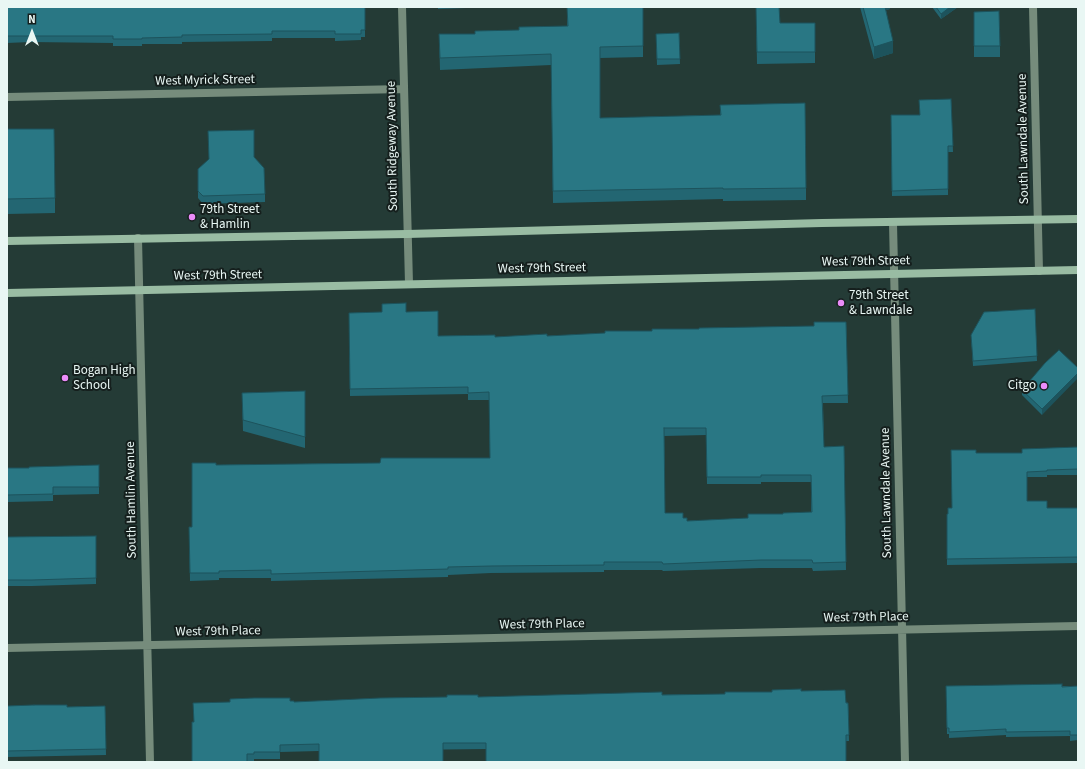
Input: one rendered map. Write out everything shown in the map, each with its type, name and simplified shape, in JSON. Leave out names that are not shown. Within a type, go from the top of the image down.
[{"type":"main road","points":[[7,241],[407,234],[894,222],[1078,220]]},
{"type":"main road","name":"West 79th Street","points":[[7,293],[1078,270]]},
{"type":"street","name":"South Ridgeway Avenue","points":[[402,7],[409,284]]},
{"type":"street","name":"South Lawndale Avenue","points":[[1033,7],[1039,271]]},
{"type":"street","name":"West Myrick Street","points":[[7,97],[404,89]]},
{"type":"street","name":"South Lawndale Avenue","points":[[894,222],[905,762]]},
{"type":"street","name":"South Hamlin Avenue","points":[[138,238],[150,762]]},
{"type":"street","name":"West 79th Place","points":[[7,648],[1078,626]]},
{"type":"building","points":[[7,7],[365,7],[365,30],[361,30],[361,34],[335,34],[335,31],[272,31],[272,34],[182,35],[182,37],[142,39],[113,39],[113,36],[7,36]]},
{"type":"building","points":[[567,7],[643,7],[643,46],[600,47],[600,118],[721,115],[720,105],[805,103],[806,188],[553,191],[551,54],[440,58],[439,34],[475,34],[475,31],[519,30],[519,27],[568,26]]},
{"type":"building","points":[[756,7],[779,7],[780,23],[815,23],[815,52],[757,52]]},
{"type":"building","points":[[863,7],[885,7],[893,41],[874,47]]},
{"type":"building","points":[[936,7],[950,7],[941,14]]},
{"type":"building","points":[[999,11],[1000,46],[974,46],[974,12]]},
{"type":"building","points":[[679,33],[680,59],[657,59],[656,34]]},
{"type":"building","points":[[951,99],[953,146],[948,146],[948,189],[892,191],[891,115],[920,115],[919,100]]},
{"type":"building","points":[[7,129],[54,129],[55,198],[7,199]]},
{"type":"building","points":[[254,130],[254,157],[264,168],[265,194],[203,196],[198,191],[198,169],[209,159],[208,131]]},
{"type":"building","points":[[406,303],[406,312],[438,311],[438,336],[495,335],[495,337],[547,334],[547,336],[605,333],[605,331],[652,331],[652,329],[814,326],[814,322],[846,322],[848,395],[822,396],[824,447],[844,446],[846,562],[813,563],[812,560],[761,560],[663,564],[662,562],[604,562],[604,565],[448,567],[448,569],[271,574],[271,570],[190,573],[189,527],[192,527],[192,463],[216,463],[216,465],[380,463],[381,458],[490,458],[489,392],[468,393],[468,387],[350,389],[349,313],[382,312],[382,304]],"holes":[[[664,428],[706,428],[707,477],[811,475],[812,512],[748,514],[748,518],[687,521],[687,518],[683,518],[683,513],[665,513]]]},
{"type":"building","points":[[1035,309],[1037,356],[973,361],[971,335],[984,312]]},
{"type":"building","points":[[1059,350],[1078,368],[1078,373],[1042,409],[1022,390],[1045,363]]},
{"type":"building","points":[[305,391],[305,437],[243,420],[242,393]]},
{"type":"building","points":[[1078,447],[1078,469],[1027,472],[1027,501],[1047,501],[1047,508],[1078,508],[1078,557],[947,559],[947,514],[948,508],[952,508],[951,450],[976,450],[976,453],[1022,453],[1022,449]]},
{"type":"building","points":[[99,465],[99,487],[53,487],[53,494],[7,495],[7,468]]},
{"type":"building","points":[[96,536],[96,578],[7,580],[7,537]]},
{"type":"building","points":[[1062,684],[1062,687],[1078,686],[1078,735],[1070,735],[1070,731],[1006,732],[1006,729],[949,732],[949,728],[947,728],[946,686]]},
{"type":"building","points":[[801,689],[801,691],[845,690],[846,703],[848,703],[849,735],[846,735],[846,762],[486,762],[486,743],[443,743],[443,762],[319,762],[319,744],[280,745],[280,752],[254,752],[254,754],[247,754],[247,762],[192,762],[192,722],[194,722],[193,703],[230,702],[230,699],[254,698],[290,698],[290,701],[294,702],[447,697],[447,695],[478,695],[478,697],[662,692],[662,695],[725,694],[725,692],[772,692],[772,690]]},
{"type":"building","points":[[67,705],[67,707],[105,706],[106,749],[7,751],[7,706]]},
{"type":"place","name":"79th Street & Hamlin","points":[[192,217]]},
{"type":"place","name":"79th Street & Lawndale","points":[[841,303]]},
{"type":"place","name":"Bogan High School","points":[[65,378]]},
{"type":"place","name":"Citgo","points":[[1044,386]]}]
